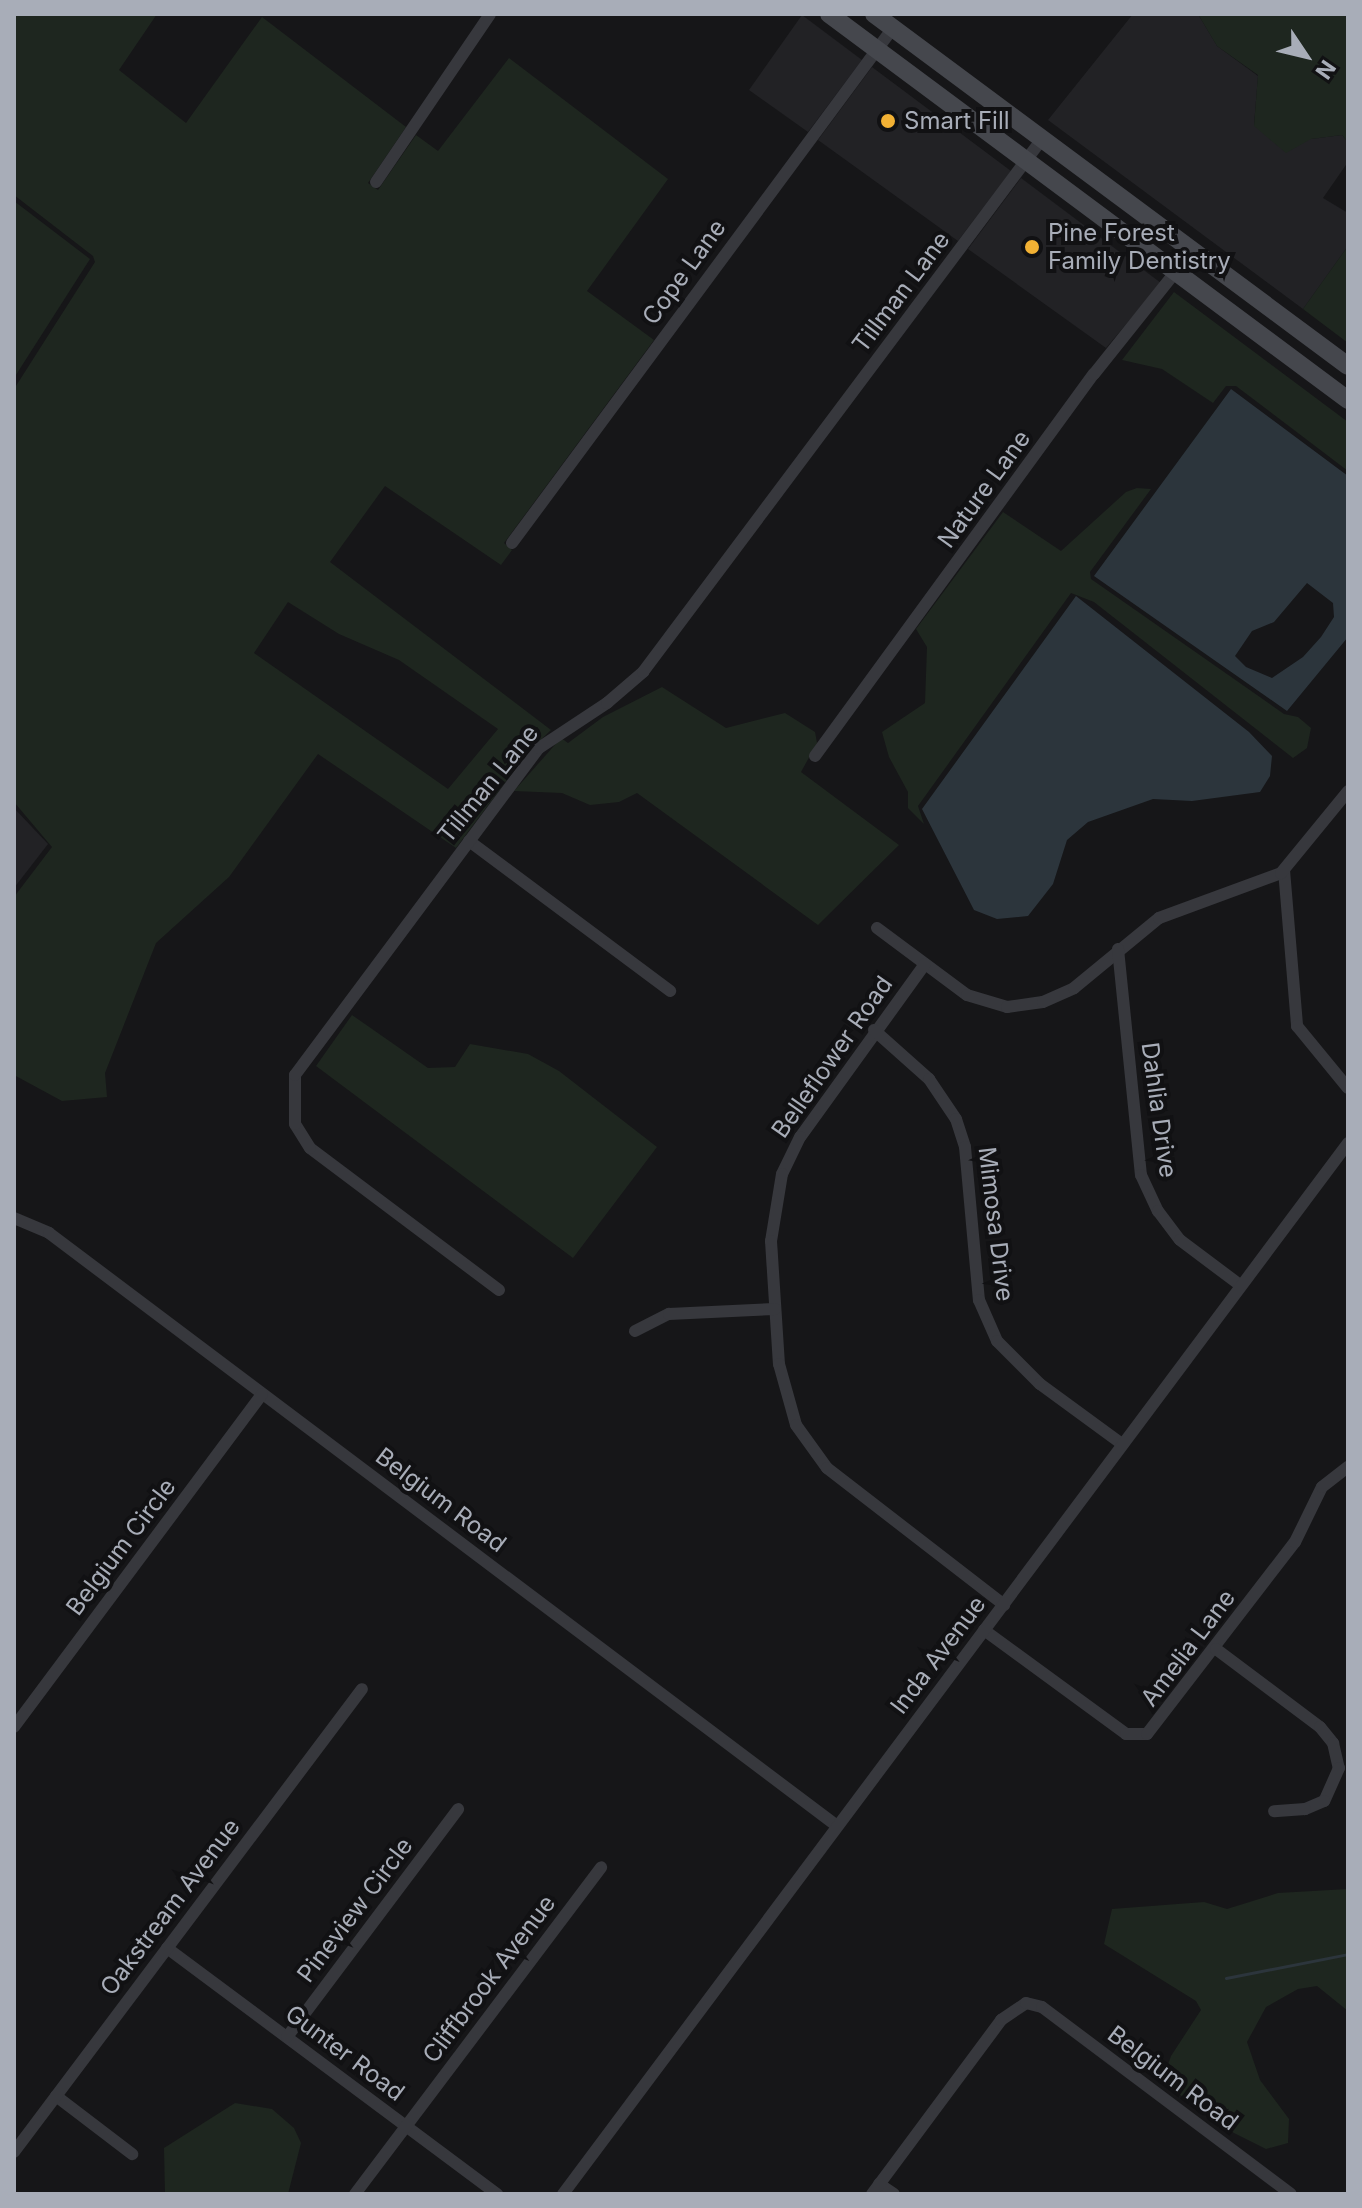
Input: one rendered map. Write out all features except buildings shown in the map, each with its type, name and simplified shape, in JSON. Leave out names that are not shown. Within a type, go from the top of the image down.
[{"type":"main road","points":[[829,14],[1348,400]]},
{"type":"main road","points":[[874,14],[1348,366]]},
{"type":"street","points":[[376,182],[490,14]]},
{"type":"street","name":"Cope Lane","points":[[512,543],[893,28]]},
{"type":"street","name":"Tillman Lane","points":[[499,1290],[310,1148],[293,1114],[295,1075],[546,741],[607,703],[643,672],[1042,139]]},
{"type":"street","name":"Nature Lane","points":[[815,756],[1094,374],[1193,250]]},
{"type":"street","points":[[877,928],[967,995],[1016,1007],[1043,1002],[1074,988],[1118,949],[1171,912],[1284,870],[1348,791]]},
{"type":"street","points":[[469,841],[670,991]]},
{"type":"street","points":[[1284,870],[1297,1026],[1348,1088]]},
{"type":"street","name":"Dahlia Drive","points":[[1118,949],[1141,1175],[1180,1240],[1240,1285]]},
{"type":"street","name":"Belleflower Road","points":[[925,964],[874,1030],[800,1137],[782,1174],[772,1230],[775,1309],[783,1390],[810,1448],[853,1491],[1004,1605]]},
{"type":"street","name":"Mimosa Drive","points":[[874,1030],[940,1091],[956,1119],[967,1162],[979,1300],[997,1341],[1040,1384],[1122,1444]]},
{"type":"street","name":"Inda Avenue","points":[[563,2194],[1348,1143]]},
{"type":"street","name":"Belgium Road","points":[[14,1218],[49,1233],[837,1826]]},
{"type":"street","points":[[635,1331],[669,1314],[775,1309]]},
{"type":"street","name":"Belgium Circle","points":[[14,1727],[262,1394]]},
{"type":"street","name":"Amelia Lane","points":[[984,1630],[1126,1734],[1138,1736],[1158,1726],[1295,1542],[1314,1497],[1348,1467]]},
{"type":"street","points":[[1216,1649],[1320,1727],[1338,1755],[1336,1778],[1324,1801],[1305,1809],[1274,1811]]},
{"type":"street","name":"Oakstream Avenue","points":[[14,2152],[362,1689]]},
{"type":"street","name":"Pineview Circle","points":[[287,2037],[458,1809]]},
{"type":"street","name":"Cliffbrook Avenue","points":[[355,2194],[601,1867]]},
{"type":"street","name":"Gunter Road","points":[[167,1948],[497,2194]]},
{"type":"street","name":"Belgium Road","points":[[875,2189],[1001,2020],[1026,2003],[1042,2007],[1291,2194]]},
{"type":"street","points":[[56,2096],[132,2154]]},
{"type":"street","points":[[875,2189],[894,2194]]},
{"type":"shaded area","points":[[14,14],[157,14],[119,70],[186,123],[262,17],[406,127],[368,183],[378,190],[416,135],[438,151],[509,58],[668,179],[587,291],[654,340],[504,543],[512,550],[501,565],[385,486],[330,562],[551,730],[528,752],[456,848],[318,754],[229,877],[156,943],[105,1073],[107,1097],[62,1101],[14,1075],[14,897],[52,847],[14,802],[14,389],[95,262],[93,256],[14,195]],"holes":[[[288,602],[339,634],[399,660],[498,729],[448,789],[254,653]]]},
{"type":"shaded area","points":[[1133,14],[1198,14],[1217,46],[1258,76],[1254,125],[1311,139],[1342,135],[1348,142],[1348,162],[1323,198],[1348,213],[1348,246],[1303,309],[1048,120]]},
{"type":"shaded area","points":[[1198,14],[1348,14],[1348,142],[1342,135],[1311,139],[1286,153],[1254,126],[1258,75],[1217,46]]},
{"type":"shaded area","points":[[802,15],[862,60],[808,132],[749,90]]},
{"type":"shaded area","points":[[872,67],[1011,171],[958,241],[818,140]]},
{"type":"shaded area","points":[[1021,178],[1161,283],[1106,348],[968,249]]},
{"type":"shaded area","points":[[14,201],[90,259],[14,378]]},
{"type":"shaded area","points":[[1348,246],[1348,343],[1303,309]]},
{"type":"shaded area","points":[[1174,292],[1348,422],[1348,471],[1236,386],[1226,386],[1213,403],[1162,369],[1122,360]]},
{"type":"shaded area","points":[[1231,389],[1348,476],[1348,637],[1287,711],[1094,576]],"holes":[[[1307,583],[1333,603],[1334,617],[1321,637],[1303,657],[1272,678],[1246,667],[1235,656],[1252,631],[1274,622]]]},
{"type":"shaded area","points":[[1137,488],[1151,489],[1090,572],[1091,579],[1284,714],[1298,717],[1311,728],[1307,748],[1293,758],[1094,602],[1071,593],[918,806],[924,824],[908,808],[908,792],[889,757],[882,732],[925,703],[927,647],[916,629],[1003,512],[1061,551],[1126,492]]},
{"type":"shaded area","points":[[1076,596],[1249,732],[1272,756],[1270,776],[1260,792],[1192,801],[1153,799],[1088,822],[1067,840],[1053,884],[1028,916],[997,919],[974,910],[922,809]]},
{"type":"shaded area","points":[[662,687],[726,728],[785,713],[815,732],[817,743],[801,772],[899,845],[818,925],[637,793],[619,802],[590,805],[562,793],[514,791],[561,738],[568,743],[603,717]]},
{"type":"shaded area","points":[[14,808],[48,844],[14,888]]},
{"type":"shaded area","points":[[352,1015],[428,1068],[455,1067],[470,1044],[528,1054],[559,1071],[657,1147],[573,1258],[316,1066]]},
{"type":"shaded area","points":[[1348,1889],[1348,2011],[1317,1986],[1298,1989],[1266,2007],[1247,2042],[1260,2080],[1289,2119],[1288,2143],[1266,2149],[1234,2133],[1162,2082],[1171,2056],[1201,2010],[1196,2001],[1104,1944],[1112,1909],[1204,1902],[1227,1909],[1278,1893]]},
{"type":"shaded area","points":[[235,2103],[272,2109],[294,2128],[301,2143],[288,2194],[165,2194],[164,2148]]},
{"type":"waterway","points":[[1226,1978],[1348,1954]]},
{"type":"place","name":"Smart Fill","points":[[888,121]]},
{"type":"place","name":"Pine Forest Family Dentistry","points":[[1032,247]]}]
